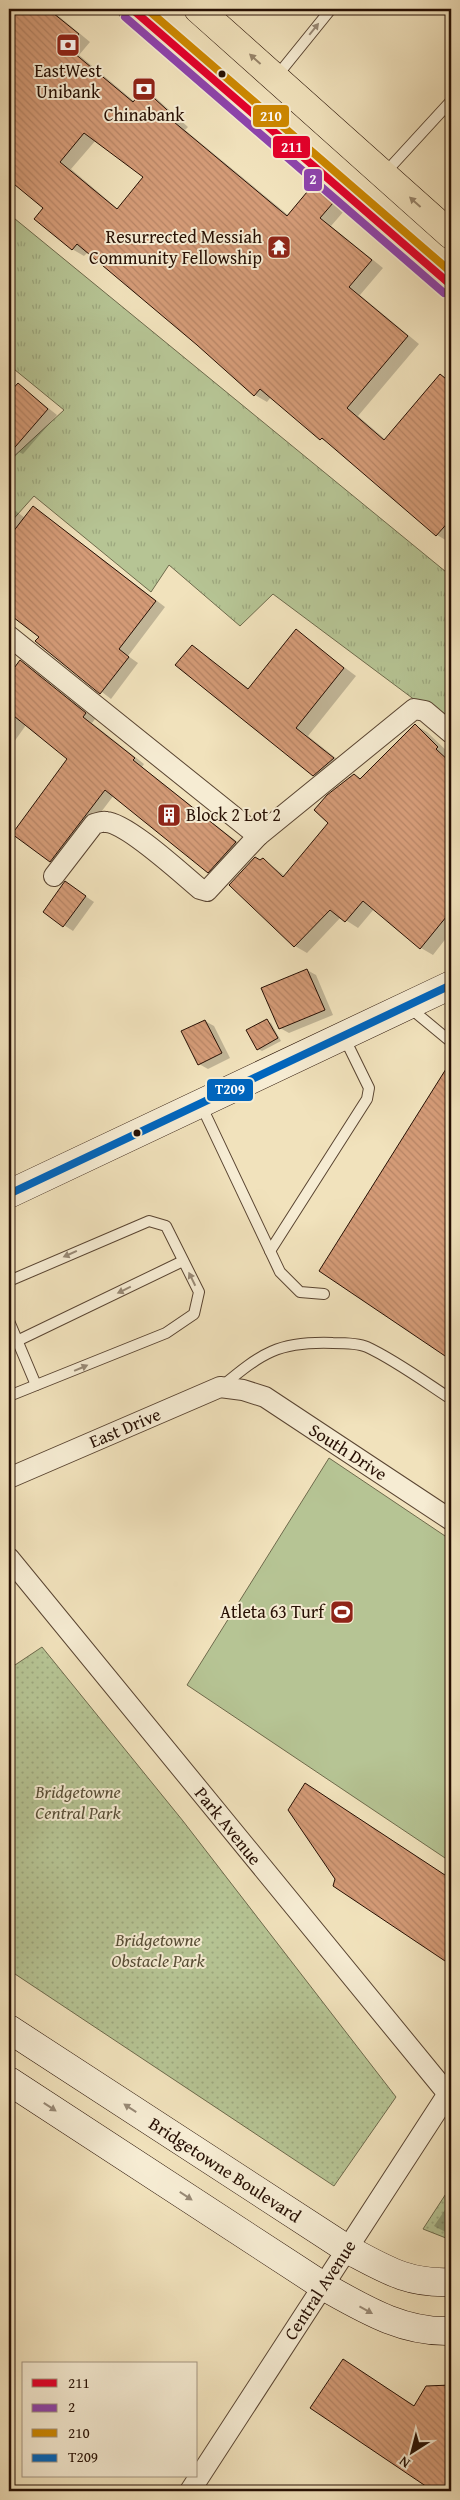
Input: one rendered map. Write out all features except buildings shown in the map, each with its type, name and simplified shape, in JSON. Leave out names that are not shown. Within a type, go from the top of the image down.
[{"type":"main road","points":[[132,9],[451,285]]},
{"type":"main road","points":[[208,14],[451,235]]},
{"type":"street","points":[[9,636],[258,836]]},
{"type":"street","points":[[54,876],[94,824],[106,822],[118,825],[152,849],[200,888],[207,891],[258,836],[414,709],[425,711],[451,733]]},
{"type":"street","points":[[9,1194],[408,1007],[451,985]]},
{"type":"street","name":"East Drive","points":[[9,1478],[220,1388],[243,1390]]},
{"type":"street","name":"South Drive","points":[[243,1390],[265,1397],[451,1520]]},
{"type":"street","name":"Park Avenue","points":[[9,1558],[450,2091]]},
{"type":"street","name":"Bridgetowne Boulevard","points":[[9,2029],[347,2249],[396,2275],[420,2282],[451,2282]]},
{"type":"street","points":[[9,2081],[323,2286],[376,2315],[405,2326],[436,2332],[451,2331]]},
{"type":"street","name":"Central Avenue","points":[[190,2491],[450,2091]]},
{"type":"lane","points":[[276,77],[331,9]]},
{"type":"lane","points":[[384,174],[451,101]]},
{"type":"lane","points":[[408,1007],[451,1042]]},
{"type":"lane","points":[[270,1251],[367,1099],[369,1088],[344,1037]]},
{"type":"lane","points":[[200,1104],[280,1272],[300,1292],[324,1294]]},
{"type":"lane","points":[[9,1281],[149,1221],[166,1226],[199,1292],[194,1314],[166,1333],[9,1396]]},
{"type":"lane","points":[[18,1341],[183,1261]]},
{"type":"lane","points":[[9,1321],[36,1385]]},
{"type":"lane","points":[[220,1388],[249,1364],[282,1346],[309,1342],[336,1343],[366,1346],[451,1399]]},
{"type":"green space","points":[[9,214],[451,576],[451,727],[273,594],[240,626],[169,565],[151,592],[34,496],[9,524],[9,461],[64,410],[9,365]]},
{"type":"green space","name":"Atleta 63 Turf","points":[[329,1458],[451,1540],[451,1862],[187,1685]]},
{"type":"green space","name":"Bridgetowne Obstacle Park","points":[[42,1647],[183,1821],[396,2097],[334,2186],[9,1970],[9,1669]]},
{"type":"green space","points":[[451,2186],[451,2240],[423,2229]]},
{"type":"transit line","name":"211","points":[[132,9],[451,285]]},
{"type":"transit line","name":"210","points":[[147,9],[451,272]]},
{"type":"transit line","name":"2","points":[[125,17],[444,293]]},
{"type":"transit line","name":"T209","points":[[9,1194],[451,985]]},
{"type":"place","name":"EastWest Unibank","points":[[68,45]]},
{"type":"place","name":"Chinabank","points":[[144,89]]},
{"type":"place","name":"Resurrected Messiah Community Fellowship","points":[[279,247]]},
{"type":"place","name":"Block 2 Lot 2","points":[[169,815]]},
{"type":"place","name":"Atleta 63 Turf","points":[[342,1612]]},
{"type":"park label","name":"Bridgetowne Central Park","points":[[78,1802]]}]
